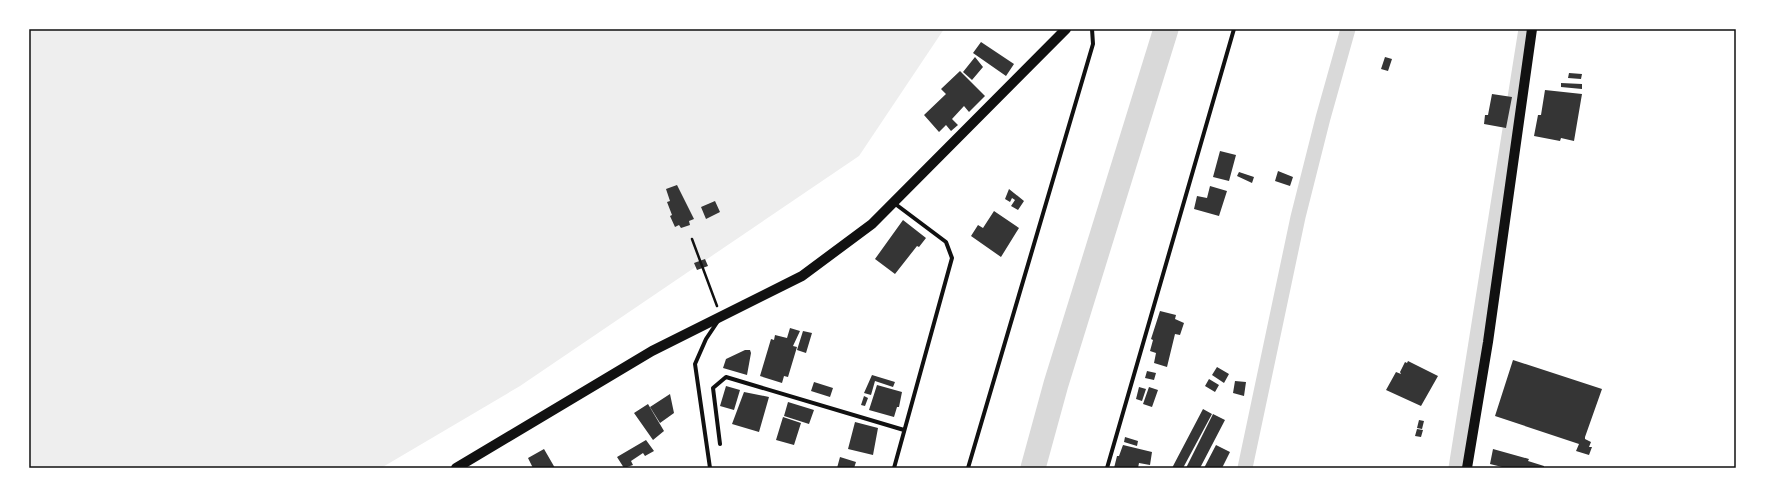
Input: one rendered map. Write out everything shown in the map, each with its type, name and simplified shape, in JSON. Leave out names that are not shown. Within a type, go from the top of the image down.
[{"type":"main road","points":[[456,468],[652,352],[802,276],[872,224],[1066,29]]},
{"type":"main road","points":[[1468,468],[1488,342],[1532,29]]},
{"type":"street","points":[[968,468],[1092,44],[1092,29]]},
{"type":"street","points":[[1107,468],[1234,29]]},
{"type":"street","points":[[893,203],[946,242],[952,258],[894,468]]},
{"type":"street","points":[[710,468],[695,364],[706,339],[721,317]]},
{"type":"street","points":[[720,444],[713,388],[726,377],[904,430]]},
{"type":"path","points":[[692,239],[721,317]]},
{"type":"shaded area","points":[[29,29],[944,29],[859,156],[520,386],[381,468],[29,468]]},
{"type":"building","points":[[981,42],[1014,64],[1006,76],[973,53]]},
{"type":"building","points":[[975,57],[983,67],[972,80],[963,72]]},
{"type":"building","points":[[1385,57],[1392,59],[1388,71],[1381,69]]},
{"type":"building","points":[[960,71],[985,96],[969,112],[964,106],[952,119],[958,125],[951,131],[946,125],[939,132],[924,115],[946,94],[941,89]]},
{"type":"building","points":[[1569,73],[1582,74],[1581,79],[1568,78]]},
{"type":"building","points":[[1561,83],[1582,84],[1582,89],[1561,87]]},
{"type":"building","points":[[1545,90],[1582,94],[1574,141],[1561,138],[1560,141],[1534,136],[1538,115],[1541,115]]},
{"type":"building","points":[[1492,94],[1512,97],[1506,128],[1484,124],[1485,115],[1488,115]]},
{"type":"building","points":[[1220,151],[1236,155],[1229,181],[1213,177]]},
{"type":"building","points":[[1278,171],[1293,177],[1290,186],[1275,181]]},
{"type":"building","points":[[1239,172],[1254,177],[1252,183],[1237,176]]},
{"type":"building","points":[[677,185],[694,219],[689,221],[690,225],[681,228],[679,225],[675,227],[670,216],[672,215],[667,202],[670,201],[666,189]]},
{"type":"building","points":[[1210,186],[1227,191],[1219,216],[1194,209],[1197,196],[1207,198]]},
{"type":"building","points":[[1009,189],[1024,201],[1018,210],[1011,206],[1015,200],[1012,198],[1010,202],[1005,199]]},
{"type":"building","points":[[715,201],[720,212],[706,219],[701,207]]},
{"type":"building","points":[[994,211],[1019,228],[1001,257],[971,236],[978,225],[983,228]]},
{"type":"building","points":[[903,220],[926,238],[919,247],[917,246],[895,274],[875,259]]},
{"type":"building","points":[[705,259],[708,266],[697,270],[694,263]]},
{"type":"building","points":[[1160,311],[1176,315],[1175,319],[1184,323],[1180,335],[1175,334],[1167,367],[1154,363],[1156,353],[1150,351],[1153,340],[1151,339]]},
{"type":"building","points":[[790,328],[800,331],[793,346],[797,347],[788,377],[784,376],[782,383],[760,376],[771,339],[774,340],[775,335],[787,338]]},
{"type":"building","points":[[803,331],[812,333],[806,353],[797,350]]},
{"type":"building","points":[[745,350],[750,350],[751,353],[747,375],[723,368],[726,359]]},
{"type":"building","points":[[1513,360],[1602,389],[1585,437],[1585,439],[1591,442],[1589,447],[1592,447],[1589,455],[1576,451],[1579,444],[1495,416]]},
{"type":"building","points":[[1408,361],[1438,376],[1421,406],[1386,390],[1396,372],[1401,374],[1400,372],[1405,362],[1407,363]]},
{"type":"building","points":[[1217,367],[1229,374],[1224,383],[1212,375]]},
{"type":"building","points":[[1147,371],[1156,373],[1154,380],[1145,378]]},
{"type":"building","points":[[872,375],[895,382],[893,387],[875,381],[871,395],[864,393]]},
{"type":"building","points":[[1209,379],[1219,385],[1215,392],[1205,386]]},
{"type":"building","points":[[1235,381],[1246,382],[1244,396],[1233,393]]},
{"type":"building","points":[[814,382],[833,388],[830,397],[811,391]]},
{"type":"building","points":[[877,385],[902,392],[899,407],[897,407],[894,417],[869,410]]},
{"type":"building","points":[[726,386],[740,390],[734,410],[720,406]]},
{"type":"building","points":[[1139,387],[1146,389],[1142,401],[1136,399]]},
{"type":"building","points":[[1149,387],[1158,390],[1152,407],[1143,404]]},
{"type":"building","points":[[744,392],[769,397],[759,432],[732,424]]},
{"type":"building","points":[[670,394],[674,413],[660,423],[650,407]]},
{"type":"building","points":[[864,396],[868,398],[865,406],[861,405]]},
{"type":"building","points":[[788,402],[814,410],[809,424],[784,416]]},
{"type":"building","points":[[648,404],[664,431],[653,440],[634,413]]},
{"type":"building","points":[[1203,409],[1212,414],[1183,468],[1172,468]]},
{"type":"building","points":[[1213,414],[1225,420],[1200,468],[1186,468]]},
{"type":"building","points":[[783,417],[801,423],[794,445],[776,440]]},
{"type":"building","points":[[1419,420],[1424,421],[1422,429],[1417,428]]},
{"type":"building","points":[[855,422],[878,428],[873,455],[848,449]]},
{"type":"building","points":[[1417,429],[1423,430],[1421,437],[1415,436]]},
{"type":"building","points":[[1125,437],[1138,441],[1137,446],[1124,442]]},
{"type":"building","points":[[646,440],[654,451],[645,456],[643,453],[631,461],[633,465],[624,468],[617,457]]},
{"type":"building","points":[[1123,445],[1152,452],[1150,465],[1139,463],[1138,468],[1114,468],[1117,456],[1119,456]]},
{"type":"building","points":[[1216,445],[1230,452],[1222,468],[1204,468]]},
{"type":"building","points":[[544,449],[555,468],[533,468],[528,458]]},
{"type":"building","points":[[1493,449],[1529,459],[1528,461],[1544,466],[1544,468],[1506,468],[1490,464]]},
{"type":"building","points":[[840,457],[856,462],[854,468],[837,468]]},
{"type":"waterway","points":[[1033,468],[1056,384],[1166,29]]},
{"type":"waterway","points":[[1245,468],[1298,217],[1323,118],[1348,29]]},
{"type":"waterway","points":[[1456,468],[1526,29]]}]
